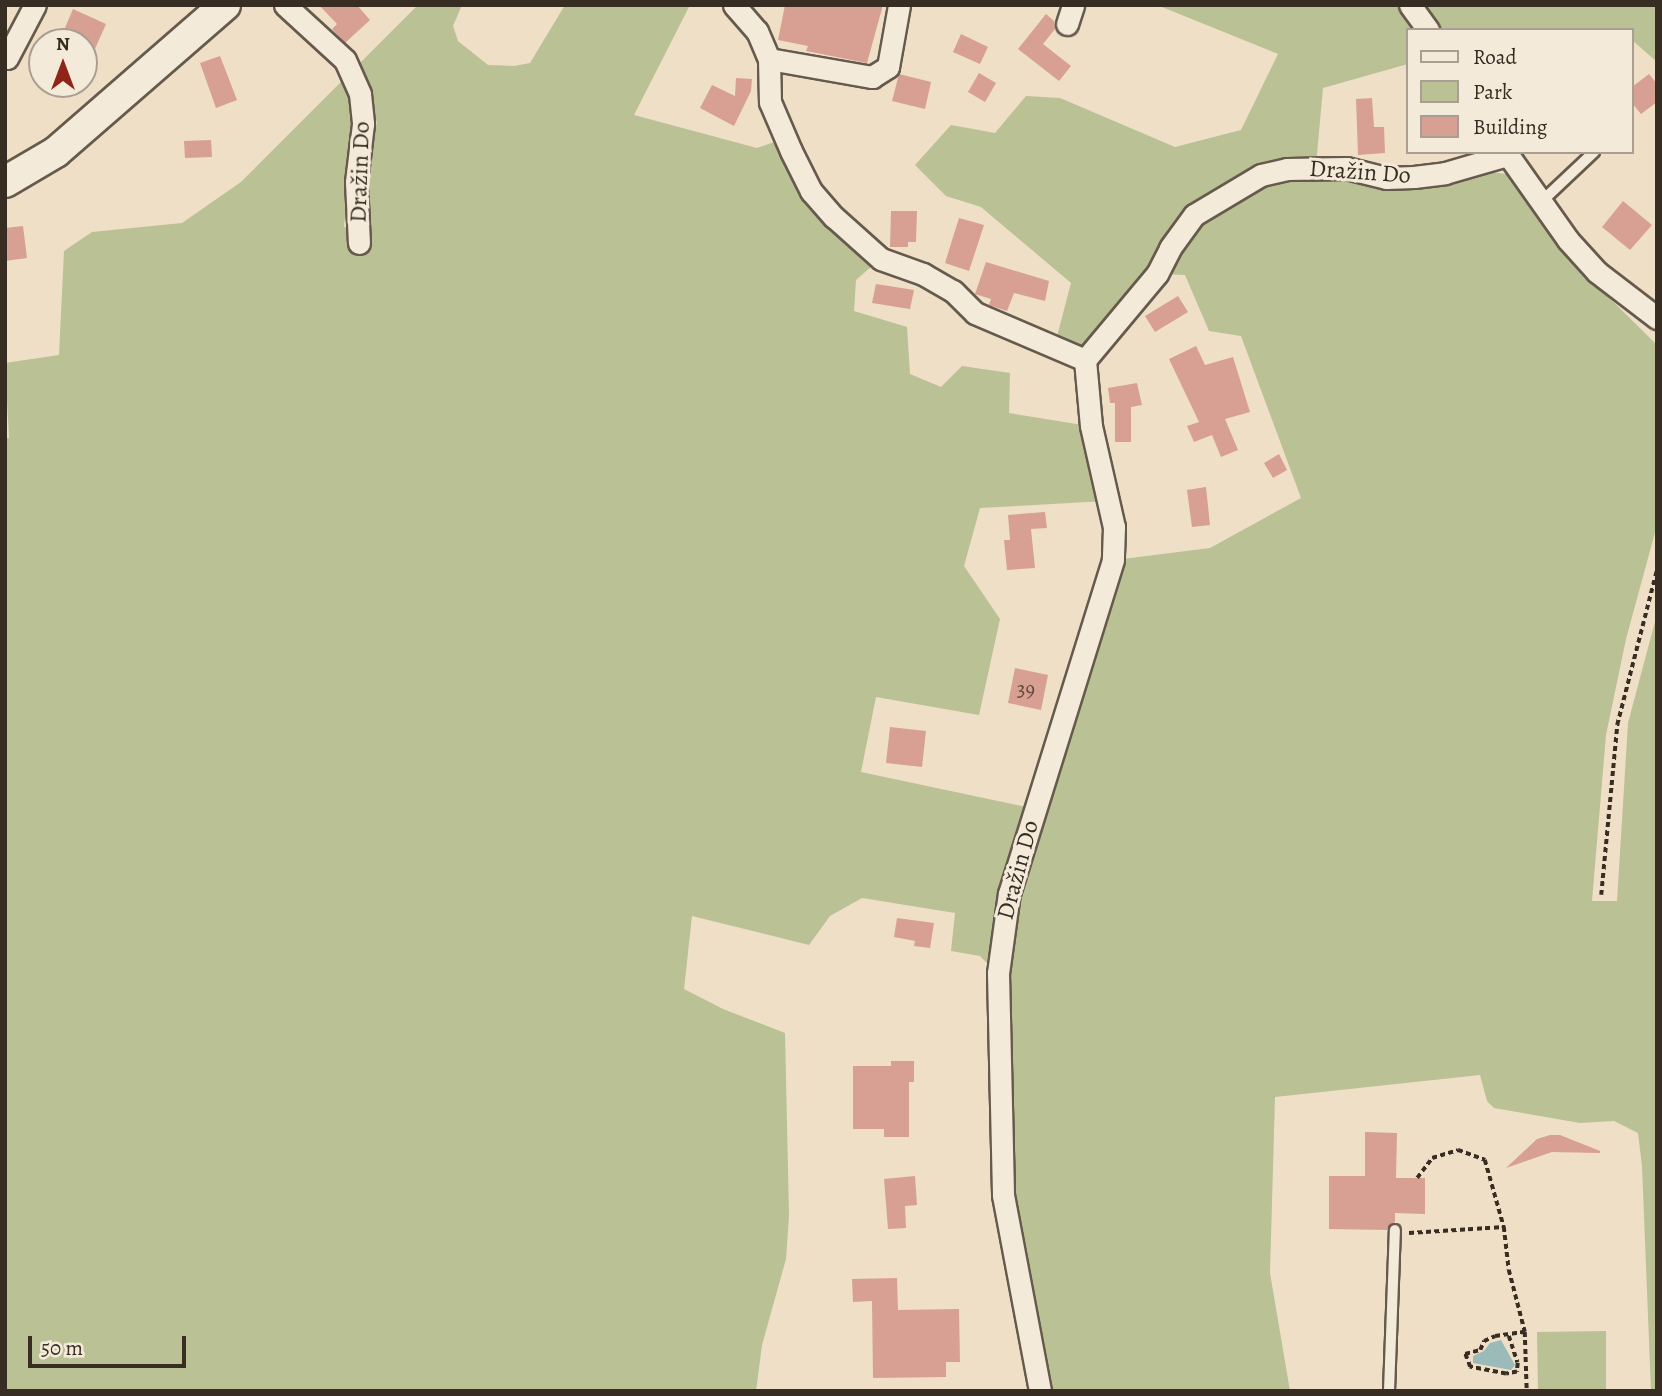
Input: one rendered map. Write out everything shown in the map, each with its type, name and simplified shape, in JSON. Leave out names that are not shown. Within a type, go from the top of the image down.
[{"type":"street","points":[[7,58],[35,5]]},
{"type":"street","name":"Dražin Do","points":[[285,5],[345,60],[360,94],[363,124],[356,182],[359,243]]},
{"type":"street","points":[[734,5],[757,31],[769,59],[770,102],[811,191],[834,217],[881,259],[923,274],[953,291],[975,313],[1085,360]]},
{"type":"street","points":[[769,59],[872,77],[888,67],[899,5]]},
{"type":"street","points":[[1410,5],[1427,28]]},
{"type":"street","points":[[5,182],[56,152],[220,7]]},
{"type":"street","name":"Dražin Do","points":[[1040,1391],[1003,1195],[998,972],[1009,893],[1113,560],[1114,527],[1091,426],[1085,360],[1157,274],[1170,248],[1194,215],[1261,175],[1287,169],[1346,168],[1386,178],[1414,177],[1445,173],[1503,154]]},
{"type":"street","name":"Dražin Do","points":[[1507,154],[1568,240],[1597,272],[1657,318]]},
{"type":"lane","points":[[1541,202],[1592,154]]},
{"type":"lane","points":[[1390,1391],[1395,1232]]},
{"type":"path","points":[[1601,894],[1617,725],[1657,569]]},
{"type":"path","points":[[1417,1178],[1433,1158],[1458,1150],[1485,1160],[1504,1227],[1509,1270],[1525,1332],[1527,1391]]},
{"type":"path","points":[[1395,1232],[1504,1227]]},
{"type":"path","points":[[1509,1336],[1518,1363],[1517,1373],[1506,1374],[1470,1367],[1465,1354],[1480,1350],[1484,1342],[1495,1336],[1525,1332]]},
{"type":"green space","points":[[418,5],[462,5],[453,26],[458,41],[488,65],[514,66],[530,63],[565,5],[690,5],[634,115],[757,148],[783,139],[872,266],[856,280],[854,311],[907,327],[910,374],[941,387],[962,366],[1010,373],[1009,413],[1089,426],[1106,501],[980,508],[964,566],[1000,619],[979,715],[876,697],[861,772],[1031,808],[995,971],[980,956],[951,951],[955,913],[862,898],[830,916],[809,945],[692,916],[684,989],[723,1009],[785,1033],[789,1216],[786,1259],[762,1345],[756,1391],[5,1391],[5,438],[9,438],[5,363],[59,355],[64,251],[92,232],[182,223],[241,182],[342,81],[350,103],[353,127],[344,227],[368,226],[365,211],[371,139],[377,123],[359,64]]},
{"type":"green space","points":[[1157,5],[1396,5],[1413,28],[1406,28],[1406,65],[1323,88],[1316,165],[1226,192],[1084,358],[1055,344],[1071,283],[981,207],[946,196],[915,165],[951,125],[995,133],[1026,96],[1060,98],[1175,147],[1241,130],[1278,54]]},
{"type":"green space","points":[[1418,5],[1657,5],[1657,62],[1634,42],[1634,28],[1436,26]]},
{"type":"green space","points":[[1483,171],[1514,175],[1574,263],[1657,345],[1657,525],[1626,639],[1606,735],[1592,901],[1617,901],[1628,723],[1657,614],[1657,1391],[1651,1391],[1642,1166],[1638,1133],[1614,1121],[1580,1123],[1494,1108],[1487,1101],[1480,1075],[1275,1097],[1270,1273],[1290,1391],[1050,1391],[1004,1164],[1009,917],[1068,725],[1075,721],[1079,711],[1081,686],[1115,560],[1210,548],[1301,498],[1241,336],[1209,331],[1185,275],[1160,274],[1196,216],[1262,178]]},
{"type":"green space","points":[[1606,1331],[1606,1391],[1538,1391],[1537,1332]]},
{"type":"water","points":[[1501,1340],[1515,1365],[1511,1370],[1473,1363],[1473,1356],[1484,1351],[1490,1343]]},
{"type":"building","points":[[319,5],[357,5],[370,20],[345,43],[332,29],[337,24]]},
{"type":"building","points":[[785,5],[883,5],[867,63],[806,51],[808,46],[778,40]]},
{"type":"building","points":[[73,9],[106,24],[98,42],[98,28],[65,28]]},
{"type":"building","points":[[1046,14],[1054,21],[1055,29],[1043,44],[1071,66],[1059,81],[1018,49]]},
{"type":"building","points":[[961,34],[988,47],[980,64],[953,52]]},
{"type":"building","points":[[220,56],[237,100],[216,108],[200,63]]},
{"type":"building","points":[[979,73],[996,83],[985,102],[968,92]]},
{"type":"building","points":[[899,74],[931,82],[925,109],[892,101]]},
{"type":"building","points":[[1649,74],[1657,84],[1657,102],[1641,114],[1634,105],[1634,85]]},
{"type":"building","points":[[736,78],[752,79],[751,91],[734,126],[700,108],[712,85],[735,96]]},
{"type":"building","points":[[1372,98],[1374,127],[1384,127],[1385,153],[1358,155],[1356,99]]},
{"type":"building","points":[[211,140],[212,157],[185,158],[184,141]]},
{"type":"building","points":[[1623,201],[1652,225],[1630,250],[1602,227]]},
{"type":"building","points":[[891,211],[917,211],[916,242],[908,242],[908,247],[890,247]]},
{"type":"building","points":[[959,218],[984,225],[969,271],[945,263]]},
{"type":"building","points":[[23,226],[27,258],[5,261],[5,228]]},
{"type":"building","points":[[986,262],[1049,281],[1045,301],[1014,293],[1007,311],[989,305],[991,299],[975,294]]},
{"type":"building","points":[[876,284],[914,290],[910,309],[872,303]]},
{"type":"building","points":[[1178,296],[1188,312],[1155,332],[1145,316]]},
{"type":"building","points":[[1196,346],[1205,365],[1233,357],[1250,412],[1225,419],[1238,450],[1221,457],[1212,435],[1194,442],[1187,426],[1199,422],[1169,359]]},
{"type":"building","points":[[1137,383],[1142,405],[1131,407],[1131,442],[1115,442],[1115,403],[1110,403],[1108,388]]},
{"type":"building","points":[[1279,454],[1287,470],[1273,478],[1264,463]]},
{"type":"building","points":[[1206,487],[1210,525],[1192,527],[1187,490]]},
{"type":"building","points":[[1045,512],[1047,528],[1031,529],[1035,568],[1007,570],[1004,540],[1010,540],[1008,515]]},
{"type":"building","points":[[1015,668],[1048,675],[1041,710],[1008,703]]},
{"type":"building","points":[[890,727],[926,731],[922,767],[886,763]]},
{"type":"building","points":[[897,918],[934,923],[930,948],[914,946],[915,941],[894,937]]},
{"type":"building","points":[[891,1061],[914,1061],[914,1082],[909,1082],[909,1137],[884,1137],[884,1129],[853,1129],[853,1066],[891,1066]]},
{"type":"building","points":[[1365,1132],[1397,1133],[1396,1178],[1425,1178],[1425,1214],[1395,1213],[1395,1222],[1387,1230],[1329,1229],[1329,1176],[1365,1176]]},
{"type":"building","points":[[1560,1135],[1600,1153],[1552,1152],[1506,1168],[1537,1139]]},
{"type":"building","points":[[915,1176],[917,1205],[905,1206],[906,1228],[888,1229],[884,1179]]},
{"type":"building","points":[[897,1278],[898,1310],[959,1309],[960,1362],[946,1362],[946,1377],[873,1378],[872,1301],[853,1302],[852,1279]]}]
